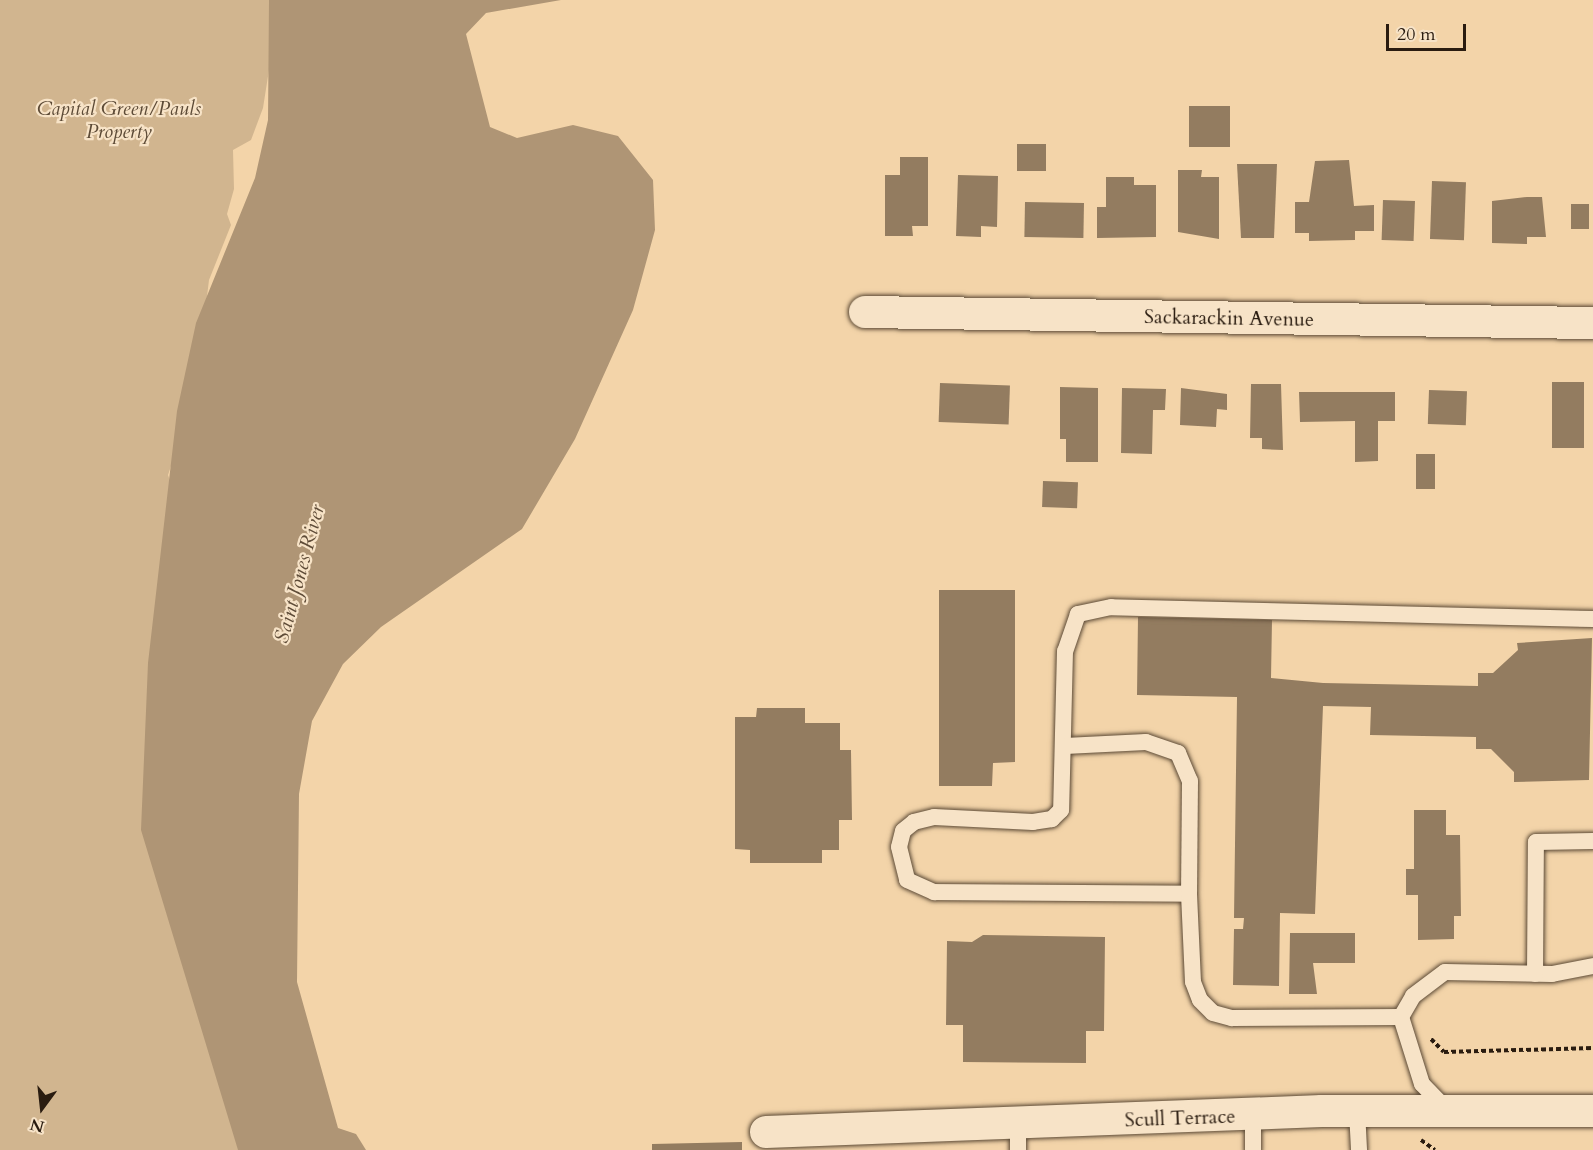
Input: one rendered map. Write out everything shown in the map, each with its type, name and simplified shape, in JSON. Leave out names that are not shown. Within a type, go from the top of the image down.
[{"type":"street","name":"Sackarackin Avenue","points":[[865,312],[1593,323]]},
{"type":"street","name":"Scull Terrace","points":[[766,1132],[1018,1137],[1253,1115],[1358,1111],[1593,1111]]},
{"type":"lane","points":[[1189,894],[934,892],[907,880],[899,847],[903,831],[914,822],[934,817],[1052,819],[1061,810],[1068,630],[1078,614],[1096,608],[1593,619]]},
{"type":"lane","points":[[1065,746],[1146,742],[1178,753],[1190,782],[1189,894],[1193,982],[1200,1000],[1213,1013],[1268,1019],[1401,1017]]},
{"type":"lane","points":[[1535,974],[1536,842],[1593,841]]},
{"type":"lane","points":[[1448,1110],[1422,1084],[1401,1017],[1413,996],[1445,972],[1535,974],[1593,966]]},
{"type":"lane","points":[[1358,1111],[1359,1150]]},
{"type":"lane","points":[[1253,1115],[1253,1150]]},
{"type":"path","points":[[1429,1028],[1444,1052],[1593,1048]]},
{"type":"green space","name":"Capital Green/Pauls Property","points":[[0,0],[280,0],[263,108],[251,140],[233,150],[234,189],[227,214],[231,225],[209,280],[195,394],[168,475],[182,514],[245,1150],[0,1150]]},
{"type":"water","name":"Saint Jones River","points":[[269,0],[561,0],[486,13],[466,34],[490,127],[517,138],[573,125],[618,136],[653,180],[655,230],[633,310],[575,439],[522,529],[381,627],[343,664],[312,721],[299,794],[297,982],[338,1128],[356,1134],[366,1150],[238,1150],[141,830],[148,663],[177,411],[196,323],[255,178],[268,120]]},
{"type":"building","points":[[1189,106],[1230,106],[1230,147],[1189,147]]},
{"type":"building","points":[[1017,144],[1046,144],[1046,171],[1017,171]]},
{"type":"building","points":[[900,157],[928,157],[928,226],[912,226],[913,236],[885,236],[885,175],[900,175]]},
{"type":"building","points":[[1349,160],[1354,206],[1374,205],[1374,231],[1355,231],[1355,240],[1309,241],[1309,233],[1295,233],[1295,202],[1309,202],[1315,161]]},
{"type":"building","points":[[1237,164],[1277,164],[1274,238],[1241,238]]},
{"type":"building","points":[[1178,170],[1202,170],[1201,177],[1219,177],[1219,239],[1178,232]]},
{"type":"building","points":[[958,175],[998,176],[997,227],[981,226],[981,237],[956,236]]},
{"type":"building","points":[[1106,177],[1134,177],[1134,185],[1156,185],[1156,237],[1097,238],[1097,207],[1106,207]]},
{"type":"building","points":[[1432,181],[1466,182],[1464,240],[1430,239]]},
{"type":"building","points":[[1542,197],[1546,237],[1527,237],[1527,244],[1492,243],[1492,201]]},
{"type":"building","points":[[1383,200],[1415,201],[1414,241],[1382,240]]},
{"type":"building","points":[[1025,202],[1084,203],[1083,238],[1024,237]]},
{"type":"building","points":[[1571,204],[1589,204],[1589,229],[1571,229]]},
{"type":"building","points":[[1552,382],[1584,382],[1584,448],[1552,448]]},
{"type":"building","points":[[940,383],[1010,385],[1009,424],[939,422]]},
{"type":"building","points":[[1251,384],[1281,384],[1283,450],[1262,449],[1262,438],[1250,438]]},
{"type":"building","points":[[1060,387],[1098,388],[1098,462],[1066,462],[1066,439],[1060,439]]},
{"type":"building","points":[[1122,388],[1166,389],[1165,410],[1153,410],[1152,454],[1121,453]]},
{"type":"building","points":[[1181,388],[1227,394],[1227,410],[1217,409],[1216,427],[1180,425]]},
{"type":"building","points":[[1429,390],[1467,391],[1466,425],[1428,424]]},
{"type":"building","points":[[1299,392],[1395,392],[1395,421],[1378,421],[1378,461],[1355,462],[1355,421],[1300,422]]},
{"type":"building","points":[[1416,454],[1435,454],[1435,489],[1416,489]]},
{"type":"building","points":[[1043,481],[1078,482],[1077,508],[1042,507]]},
{"type":"building","points":[[939,590],[1015,590],[1015,762],[993,763],[992,786],[939,786]]},
{"type":"building","points":[[1138,617],[1272,620],[1271,678],[1323,683],[1478,686],[1478,673],[1493,673],[1518,650],[1517,643],[1592,638],[1589,780],[1514,782],[1514,772],[1491,749],[1476,749],[1476,737],[1370,735],[1371,707],[1323,706],[1315,914],[1280,913],[1279,986],[1233,985],[1234,929],[1243,929],[1244,918],[1234,918],[1237,697],[1137,695]]},
{"type":"building","points":[[757,708],[805,708],[805,723],[840,723],[840,750],[851,750],[852,820],[839,820],[839,850],[822,850],[822,863],[750,863],[750,850],[735,849],[735,717],[756,717]]},
{"type":"building","points":[[1414,810],[1446,810],[1446,835],[1460,835],[1461,916],[1454,916],[1454,939],[1418,940],[1418,895],[1406,895],[1406,869],[1414,869]]},
{"type":"building","points":[[1290,933],[1355,933],[1355,963],[1313,963],[1317,994],[1289,994]]},
{"type":"building","points":[[983,935],[1105,937],[1104,1031],[1086,1031],[1086,1063],[963,1062],[963,1025],[946,1025],[947,941],[972,942]]},
{"type":"building","points":[[742,1142],[742,1150],[652,1150],[652,1144]]}]
